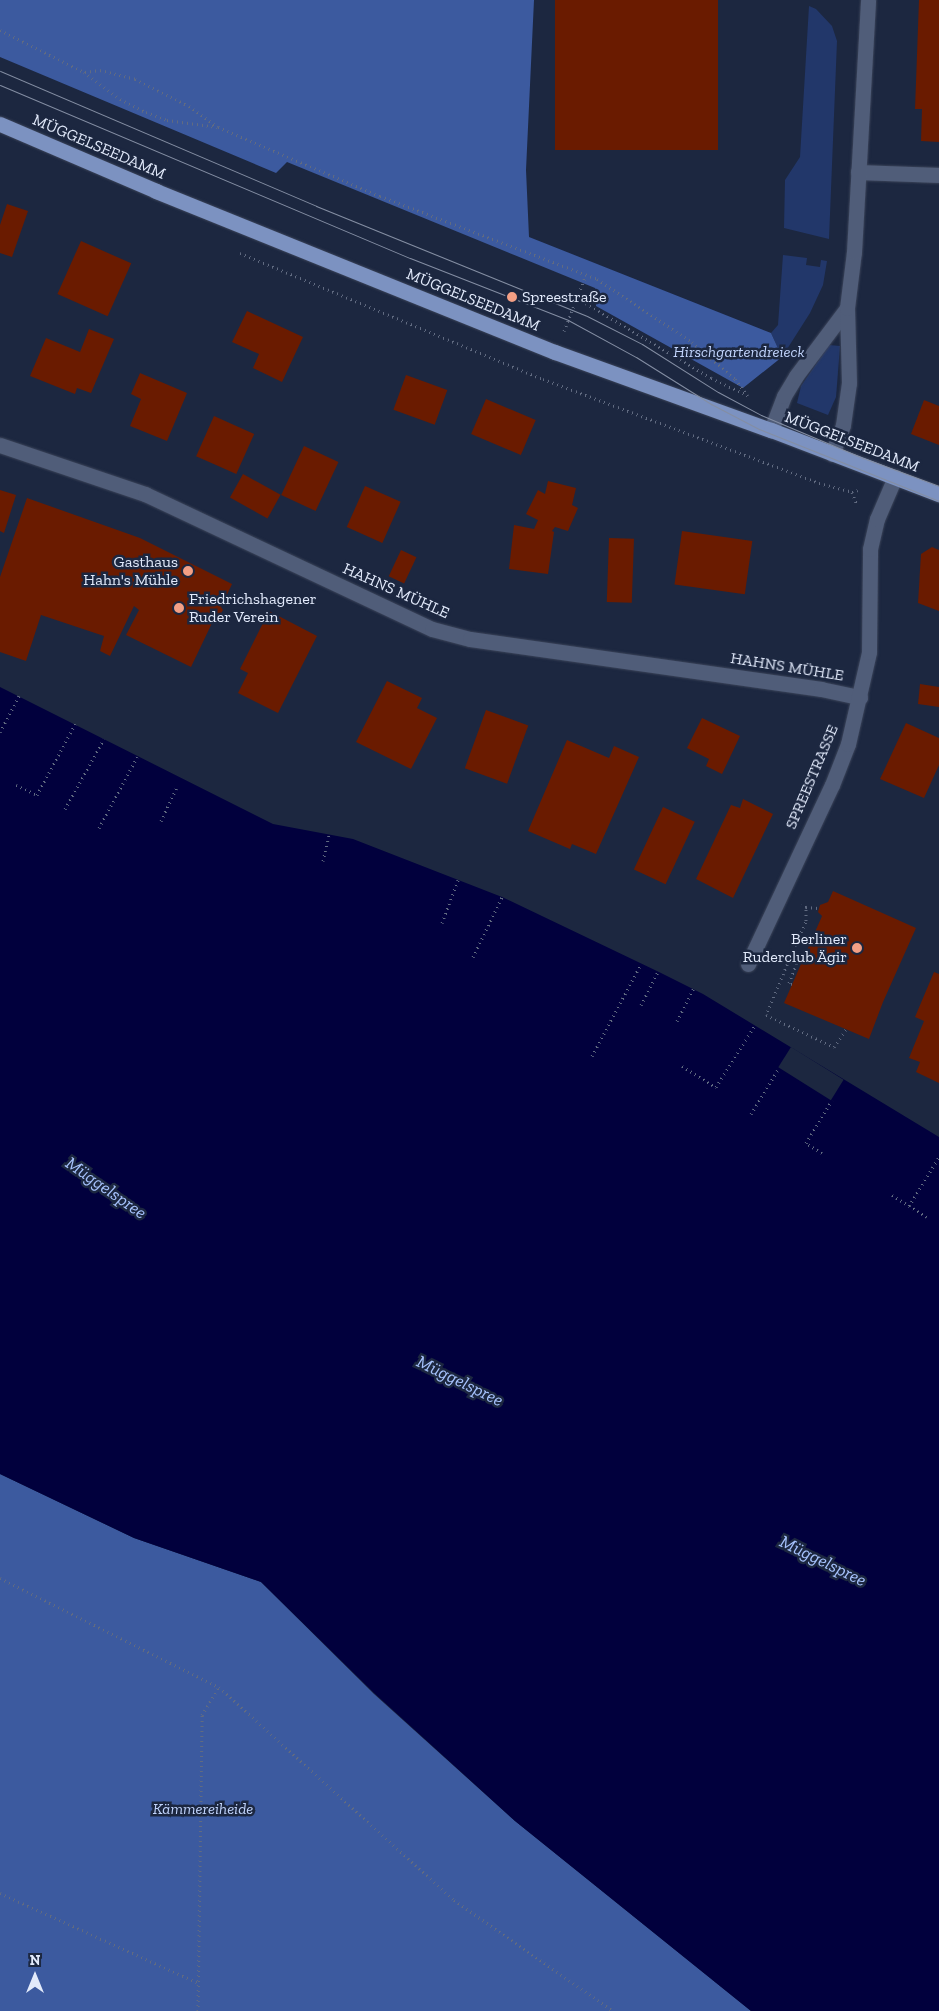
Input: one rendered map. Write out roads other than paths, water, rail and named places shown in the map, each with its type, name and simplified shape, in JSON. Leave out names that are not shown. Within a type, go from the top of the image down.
[{"type":"main road","name":"MÜGGELSEEDAMM","points":[[0,124],[156,191],[555,352],[771,430],[939,494]]},
{"type":"street","points":[[832,454],[843,425],[849,383],[847,308],[854,252],[868,0]]},
{"type":"street","points":[[858,172],[939,175]]},
{"type":"street","points":[[771,430],[784,396],[796,376],[847,308]]},
{"type":"street","name":"HAHNS MÜHLE","points":[[0,445],[145,494],[432,629],[470,639],[821,689],[860,698]]},
{"type":"street","name":"SPREESTRASSE","points":[[748,964],[841,760],[860,698],[869,652],[870,550],[877,519],[895,477]]},
{"type":"water","name":"Müggelspree","points":[[0,687],[273,824],[353,839],[502,897],[659,972],[703,994],[939,1137],[939,2011],[751,2011],[515,1821],[374,1693],[261,1582],[134,1538],[0,1474]]},
{"type":"tram line","points":[[0,71],[316,206],[587,316],[642,344],[718,392],[761,415],[863,458],[939,486]]},
{"type":"tram line","points":[[0,85],[410,258],[568,320],[636,357],[711,404],[759,429],[939,501]]},
{"type":"place","name":"Spreestraße","points":[[512,297]]},
{"type":"place","name":"Gasthaus Hahn's Mühle","points":[[188,571]]},
{"type":"place","name":"Friedrichshagener Ruder Verein","points":[[179,608]]},
{"type":"place","name":"Berliner Ruderclub Ägir","points":[[857,948]]},
{"type":"park label","name":"Hirschgartendreieck","points":[[739,352]]},
{"type":"park label","name":"Kämmereiheide","points":[[203,1809]]}]
